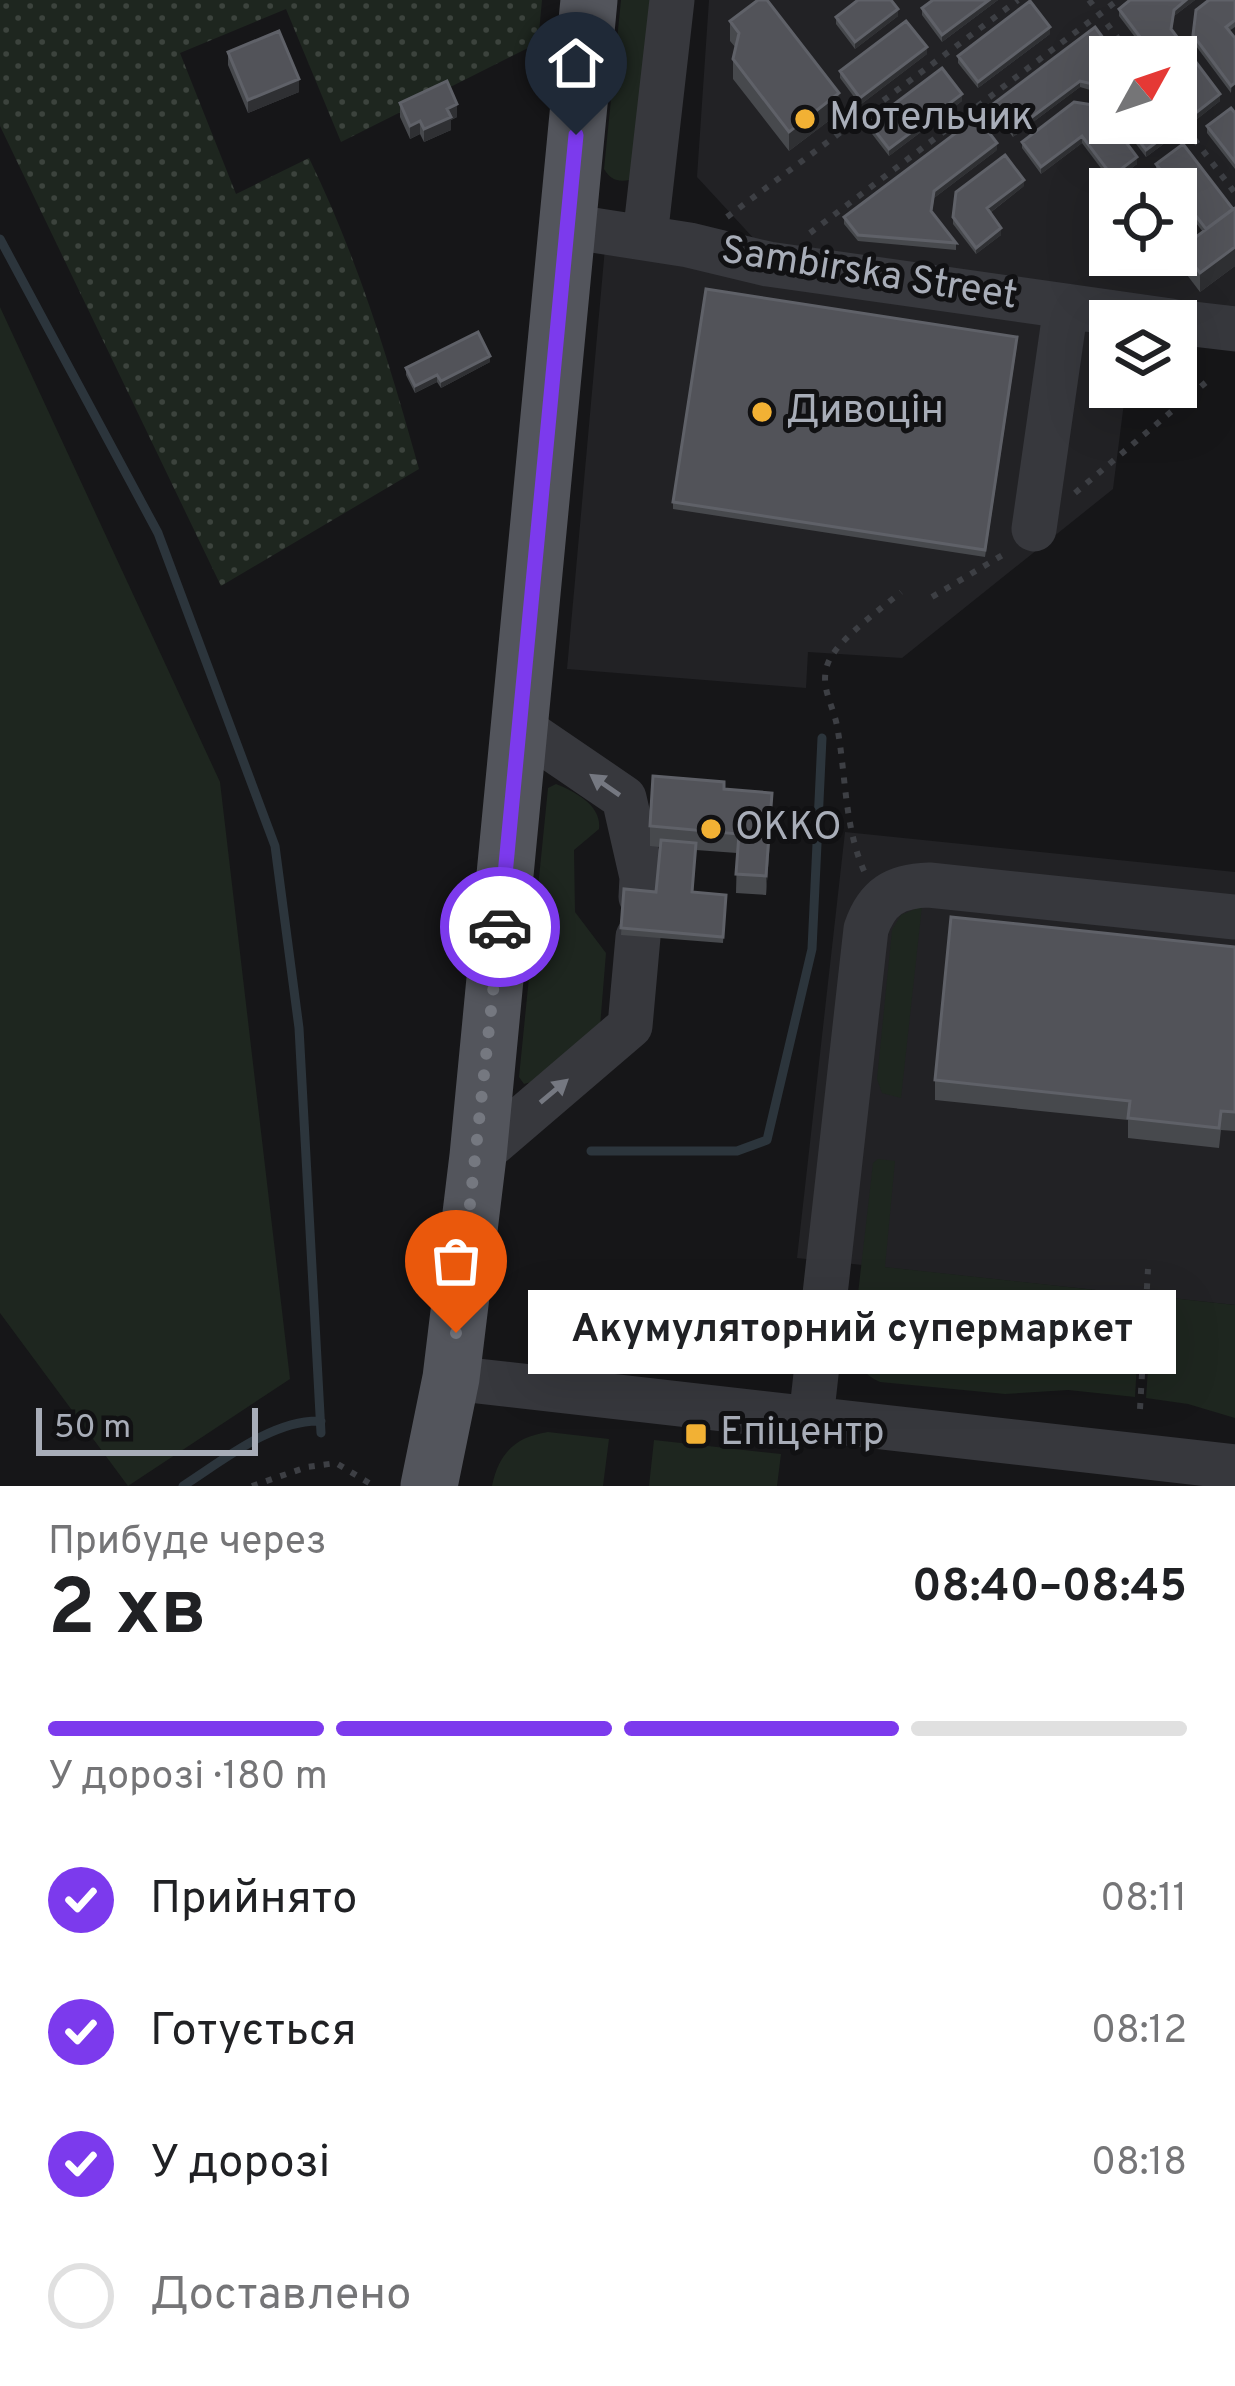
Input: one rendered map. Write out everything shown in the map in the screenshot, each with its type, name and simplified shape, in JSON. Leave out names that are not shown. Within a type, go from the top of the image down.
[{"type":"main road","points":[[429,1486],[451,1378],[478,1156],[589,0]]},
{"type":"street","points":[[667,241],[672,0]]},
{"type":"street","name":"Sambirska Street","points":[[567,226],[667,241],[768,264],[1089,309]]},
{"type":"street","points":[[1034,529],[1066,306]]},
{"type":"street","name":"Sambirska Street","points":[[1197,324],[1235,329]]},
{"type":"street","points":[[478,1156],[630,1026],[642,877],[624,798],[520,727]]},
{"type":"street","points":[[812,1419],[866,929],[873,910],[895,890],[929,885],[1235,917]]},
{"type":"street","points":[[451,1378],[812,1419],[1155,1472],[1235,1466]]},
{"type":"path","points":[[667,241],[1018,0]]},
{"type":"path","points":[[1090,0],[1116,36]]},
{"type":"path","points":[[768,264],[1118,0]]},
{"type":"path","points":[[1197,143],[1235,194]]},
{"type":"path","points":[[873,910],[852,839],[837,727],[825,690],[829,658],[901,592]]},
{"type":"path","points":[[1140,1409],[1148,1269]]},
{"type":"path","points":[[251,1486],[336,1463],[374,1486]]},
{"type":"shaded area","points":[[0,0],[542,0],[538,43],[341,142],[286,9],[180,53],[236,194],[309,158],[371,311],[419,469],[221,586],[0,126]]},
{"type":"shaded area","points":[[621,0],[656,0],[630,180],[621,181],[604,169]]},
{"type":"shaded area","points":[[709,0],[1235,0],[1235,313],[1197,307],[1197,300],[1147,300],[757,242],[697,177]]},
{"type":"shaded area","points":[[605,248],[1089,321],[1089,408],[1123,408],[1113,489],[902,658],[808,652],[806,688],[567,669]]},
{"type":"shaded area","points":[[0,307],[220,782],[290,1379],[128,1486],[0,1313]]},
{"type":"shaded area","points":[[556,784],[586,801],[599,821],[599,829],[574,850],[575,912],[606,953],[600,1027],[539,1080],[524,1084],[519,1077],[548,788]]},
{"type":"shaded area","points":[[845,832],[1235,872],[1235,1305],[797,1258]]},
{"type":"shaded area","points":[[922,906],[901,1098],[882,1093],[877,1079],[892,930],[901,915]]},
{"type":"shaded area","points":[[895,1161],[885,1267],[1141,1295],[1135,1397],[1068,1390],[1005,1394],[880,1382],[865,1372],[852,1346],[873,1163]]},
{"type":"shaded area","points":[[1153,1296],[1235,1305],[1235,1418],[1146,1398]]},
{"type":"shaded area","points":[[548,1432],[609,1439],[603,1486],[492,1486],[510,1448]]},
{"type":"shaded area","points":[[654,1440],[781,1454],[777,1486],[649,1486]]},
{"type":"building","points":[[758,0],[767,0],[839,93],[789,132],[733,59],[739,33],[730,21]]},
{"type":"building","points":[[858,0],[891,0],[898,9],[855,42],[836,17]]},
{"type":"building","points":[[933,0],[989,0],[942,35],[922,8]]},
{"type":"building","points":[[1130,0],[1186,0],[1174,10],[1171,29],[1176,36],[1139,36],[1119,9]]},
{"type":"building","points":[[1209,0],[1235,0],[1235,20],[1226,27],[1235,38],[1235,83],[1231,86],[1193,35],[1196,10]]},
{"type":"building","points":[[1030,1],[1050,27],[978,82],[958,56]]},
{"type":"building","points":[[906,21],[927,47],[860,98],[840,71]]},
{"type":"building","points":[[1095,27],[1102,36],[1089,36],[1089,83],[1080,81],[1013,131],[993,104]]},
{"type":"building","points":[[279,31],[299,79],[248,100],[228,52]]},
{"type":"building","points":[[1197,63],[1220,94],[1197,112]]},
{"type":"building","points":[[942,68],[962,94],[889,149],[869,123]]},
{"type":"building","points":[[447,81],[457,104],[447,109],[451,117],[424,129],[420,121],[410,126],[400,103]]},
{"type":"building","points":[[1074,102],[1089,104],[1089,144],[1127,144],[1137,157],[1123,168],[1106,168],[1082,136],[1041,167],[1022,142]]},
{"type":"building","points":[[1231,108],[1235,113],[1235,162],[1207,126]]},
{"type":"building","points":[[977,117],[997,143],[934,191],[931,211],[956,243],[858,235],[844,217]]},
{"type":"building","points":[[1183,144],[1233,209],[1206,229],[1197,217],[1197,168],[1159,168],[1156,164]]},
{"type":"building","points":[[1005,155],[1024,180],[987,208],[1001,228],[976,248],[953,217],[956,192]]},
{"type":"building","points":[[1235,208],[1235,247],[1200,273],[1197,236]]},
{"type":"building","points":[[706,289],[1017,337],[985,550],[673,502]]},
{"type":"building","points":[[478,332],[490,356],[441,381],[437,375],[415,386],[406,368]]},
{"type":"building","name":"OKKO","points":[[653,776],[724,782],[724,789],[772,793],[766,876],[736,874],[739,834],[650,826]]},
{"type":"building","points":[[661,840],[696,843],[692,892],[726,895],[723,937],[621,928],[624,889],[656,892]]},
{"type":"building","points":[[951,917],[1235,947],[1235,1112],[1221,1111],[1219,1128],[1128,1118],[1130,1101],[935,1080]]},
{"type":"waterway","points":[[0,239],[158,533],[275,846],[299,1028],[321,1433]]},
{"type":"waterway","points":[[591,1151],[737,1151],[767,1140],[812,949],[822,738]]},
{"type":"waterway","points":[[183,1486],[267,1434],[321,1421]]},
{"type":"way so far","points":[[456,1333],[500,927]]},
{"type":"place","name":"Мотельчик","points":[[805,119]]},
{"type":"place","name":"Дивоцін","points":[[762,412]]},
{"type":"place","name":"OKKO","points":[[711,829]]},
{"type":"place","name":"Акумуляторний супермаркет","points":[[456,1333]]},
{"type":"place","name":"Епіцентр","points":[[696,1434]]},
{"type":"route","points":[[500,927],[576,135]]}]
